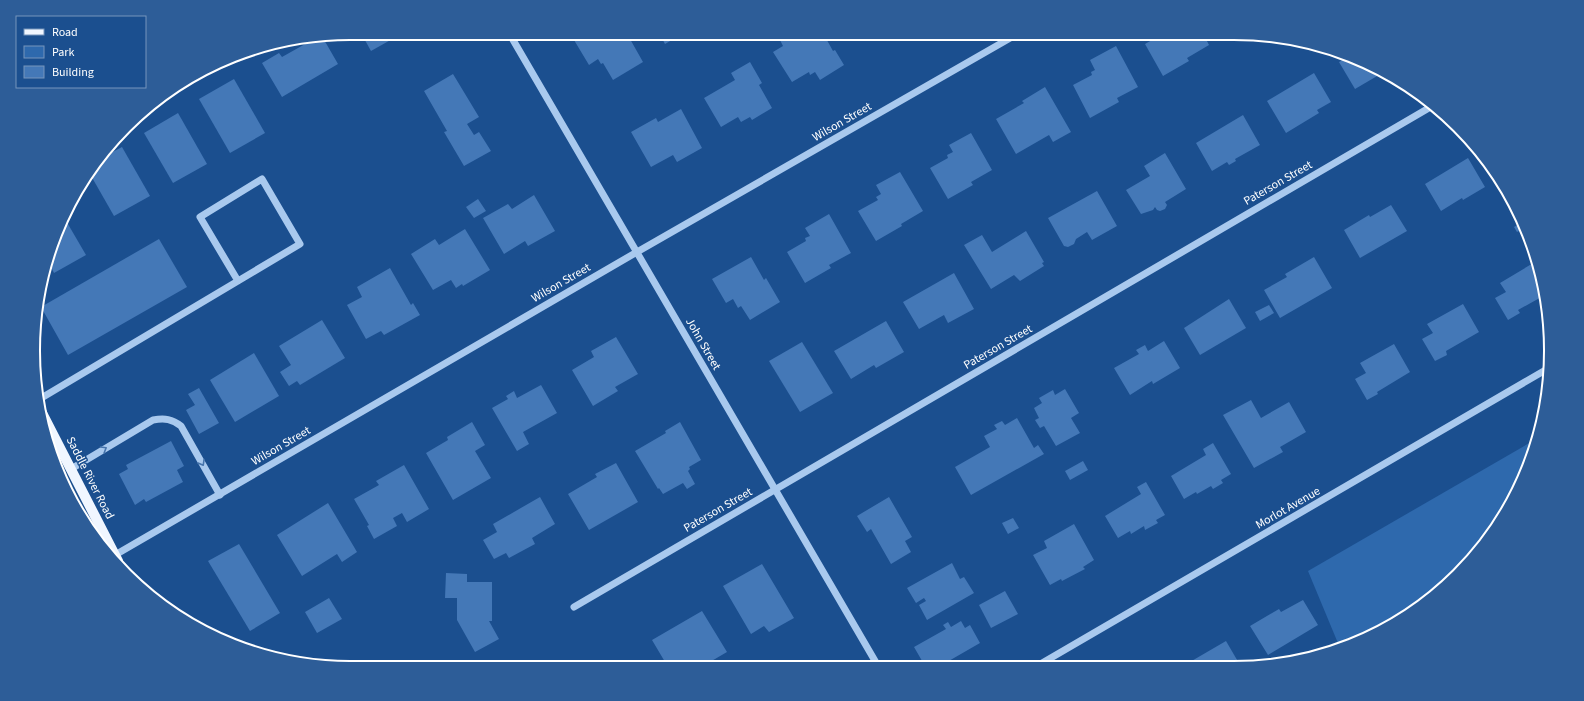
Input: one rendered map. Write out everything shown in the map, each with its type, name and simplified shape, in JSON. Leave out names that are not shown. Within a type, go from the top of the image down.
[{"type":"main road","name":"Saddle River Road","points":[[51,430],[113,551]]},
{"type":"street","name":"John Street","points":[[514,40],[875,661]]},
{"type":"street","name":"Wilson Street","points":[[119,557],[220,494],[1007,40]]},
{"type":"street","name":"Paterson Street","points":[[574,607],[1428,108]]},
{"type":"street","points":[[44,397],[238,281],[300,244],[262,179],[200,217],[238,281]]},
{"type":"street","name":"Morlot Avenue","points":[[1046,661],[1543,372]]},
{"type":"street","points":[[71,469],[153,420],[162,418],[170,419],[181,426],[220,494]]},
{"type":"green space","points":[[1530,443],[1512,488],[1492,523],[1480,540],[1438,584],[1423,597],[1389,619],[1371,629],[1338,643],[1308,571]]},
{"type":"building","points":[[365,40],[391,40],[371,51]]},
{"type":"building","points":[[574,40],[631,40],[643,62],[613,80],[603,63],[601,64],[598,59],[589,65]]},
{"type":"building","points":[[663,40],[672,40],[665,44]]},
{"type":"building","points":[[780,40],[827,40],[844,65],[820,80],[815,72],[810,75],[809,72],[792,82],[773,52],[783,46]]},
{"type":"building","points":[[1152,40],[1206,40],[1209,45],[1187,58],[1189,61],[1163,76],[1145,44]]},
{"type":"building","points":[[325,41],[338,64],[282,97],[262,63],[279,53],[282,57],[306,44]]},
{"type":"building","points":[[1116,46],[1138,87],[1117,98],[1119,102],[1090,118],[1073,85],[1092,75],[1091,72],[1095,70],[1090,60]]},
{"type":"building","points":[[1343,60],[1378,76],[1355,89],[1339,62]]},
{"type":"building","points":[[750,62],[762,83],[759,85],[772,108],[752,120],[750,117],[741,122],[738,117],[721,127],[704,98],[735,80],[731,73]]},
{"type":"building","points":[[1314,73],[1331,102],[1317,110],[1319,113],[1286,133],[1267,101]]},
{"type":"building","points":[[453,74],[479,117],[467,124],[474,135],[479,132],[491,151],[464,166],[444,132],[447,131],[424,91]]},
{"type":"building","points":[[234,79],[265,133],[230,153],[199,99]]},
{"type":"building","points":[[1045,87],[1071,132],[1053,142],[1049,135],[1016,154],[996,119],[1024,103],[1022,101]]},
{"type":"building","points":[[681,109],[702,148],[677,162],[673,155],[651,167],[631,132],[656,118],[658,122]]},
{"type":"building","points":[[178,113],[207,164],[173,183],[144,133]]},
{"type":"building","points":[[1243,115],[1260,145],[1235,159],[1236,161],[1229,165],[1227,162],[1212,171],[1196,143]]},
{"type":"building","points":[[971,133],[992,170],[971,182],[973,185],[948,199],[930,168],[948,158],[947,155],[953,152],[949,145]]},
{"type":"building","points":[[122,147],[150,196],[114,216],[92,178],[111,153]]},
{"type":"building","points":[[1165,153],[1186,189],[1165,202],[1167,205],[1165,209],[1160,211],[1155,207],[1153,210],[1141,214],[1126,190],[1150,176],[1144,166]]},
{"type":"building","points":[[1468,158],[1485,187],[1463,200],[1462,198],[1441,211],[1425,184]]},
{"type":"building","points":[[900,172],[923,211],[901,224],[902,226],[876,241],[858,211],[878,200],[876,197],[881,194],[876,185]]},
{"type":"building","points":[[1097,191],[1117,226],[1092,240],[1087,232],[1076,239],[1074,244],[1068,247],[1064,246],[1048,218]]},
{"type":"building","points":[[534,195],[555,231],[528,246],[525,241],[504,254],[483,218],[508,204],[512,209]]},
{"type":"building","points":[[478,199],[486,211],[474,218],[466,207]]},
{"type":"building","points":[[1391,205],[1407,231],[1360,258],[1344,230],[1369,215],[1370,217]]},
{"type":"building","points":[[829,214],[851,253],[829,265],[831,268],[805,283],[787,252],[806,241],[805,238],[810,236],[805,228]]},
{"type":"building","points":[[68,223],[86,255],[54,273],[52,268],[56,251]]},
{"type":"building","points":[[1517,225],[1519,231],[1517,232],[1514,227]]},
{"type":"building","points":[[465,229],[490,270],[463,286],[462,284],[456,288],[451,280],[433,290],[411,254],[435,239],[439,245]]},
{"type":"building","points":[[1026,231],[1044,262],[1042,263],[1044,266],[1020,281],[1014,275],[991,289],[964,245],[982,235],[992,252]]},
{"type":"building","points":[[159,239],[187,287],[68,355],[43,310],[44,305]]},
{"type":"building","points":[[751,257],[764,280],[766,278],[780,302],[750,320],[741,306],[738,308],[733,299],[726,303],[712,279]]},
{"type":"building","points":[[1314,257],[1332,288],[1280,318],[1264,290],[1287,277],[1285,274]]},
{"type":"building","points":[[1531,264],[1539,298],[1518,310],[1520,313],[1508,320],[1495,298],[1506,292],[1500,283]]},
{"type":"building","points":[[390,268],[411,305],[413,303],[420,315],[384,335],[381,331],[366,339],[347,305],[362,297],[357,287]]},
{"type":"building","points":[[954,273],[974,309],[948,323],[944,315],[919,329],[903,302]]},
{"type":"building","points":[[1229,299],[1246,328],[1200,355],[1184,328]]},
{"type":"building","points":[[1463,304],[1479,332],[1446,351],[1447,355],[1435,361],[1422,339],[1433,333],[1427,324]]},
{"type":"building","points":[[1269,305],[1274,313],[1260,321],[1255,312]]},
{"type":"building","points":[[322,320],[345,358],[300,385],[297,381],[289,386],[280,372],[291,365],[279,346]]},
{"type":"building","points":[[886,321],[904,352],[876,368],[874,365],[851,379],[834,351]]},
{"type":"building","points":[[616,337],[638,374],[615,387],[618,391],[593,406],[572,370],[594,357],[591,351]]},
{"type":"building","points":[[1164,341],[1180,368],[1153,384],[1152,381],[1130,395],[1114,368],[1139,354],[1136,350],[1145,345],[1148,351]]},
{"type":"building","points":[[802,342],[833,393],[800,412],[769,361]]},
{"type":"building","points":[[1394,344],[1410,372],[1377,392],[1378,394],[1367,400],[1355,379],[1366,373],[1360,363]]},
{"type":"building","points":[[254,353],[279,396],[235,422],[210,380]]},
{"type":"building","points":[[541,385],[557,413],[523,432],[529,444],[517,451],[492,408],[508,399],[506,396],[514,391],[517,398]]},
{"type":"building","points":[[199,388],[219,423],[199,434],[186,410],[195,405],[188,394]]},
{"type":"building","points":[[1065,389],[1079,413],[1071,418],[1080,433],[1056,446],[1044,426],[1040,428],[1035,420],[1039,418],[1034,408],[1042,403],[1039,398],[1053,390],[1055,395]]},
{"type":"building","points":[[1251,400],[1261,418],[1289,402],[1306,432],[1280,447],[1283,452],[1254,468],[1223,415]]},
{"type":"building","points":[[1017,418],[1034,448],[1038,445],[1044,454],[971,495],[955,467],[990,447],[984,436],[997,429],[994,425],[1002,421],[1005,425]]},
{"type":"building","points":[[472,422],[485,445],[475,451],[491,478],[453,500],[426,453],[448,440],[447,437]]},
{"type":"building","points":[[680,422],[701,460],[689,467],[690,469],[688,471],[695,484],[687,489],[683,483],[663,494],[659,488],[658,489],[635,451],[666,433],[665,431]]},
{"type":"building","points":[[171,441],[184,466],[177,470],[183,482],[146,502],[144,499],[135,505],[119,474],[128,469],[126,465]]},
{"type":"building","points":[[1213,443],[1231,474],[1221,480],[1223,483],[1213,489],[1211,486],[1184,499],[1171,476],[1206,455],[1203,449]]},
{"type":"building","points":[[1083,461],[1088,470],[1070,480],[1065,471]]},
{"type":"building","points":[[616,463],[638,502],[589,530],[568,494],[597,477],[595,474]]},
{"type":"building","points":[[404,465],[429,509],[407,522],[402,513],[393,518],[397,526],[374,539],[367,526],[369,525],[354,499],[379,485],[376,481]]},
{"type":"building","points":[[1146,482],[1165,515],[1156,520],[1158,523],[1145,530],[1144,526],[1131,534],[1130,531],[1118,538],[1105,516],[1141,494],[1137,487]]},
{"type":"building","points":[[540,497],[555,524],[532,538],[535,544],[509,558],[506,553],[494,559],[483,540],[497,532],[493,524]]},
{"type":"building","points":[[889,497],[912,537],[905,541],[911,552],[891,564],[871,529],[867,532],[857,516]]},
{"type":"building","points":[[328,503],[357,552],[342,562],[337,554],[302,576],[277,535]]},
{"type":"building","points":[[1013,518],[1019,528],[1008,534],[1002,523]]},
{"type":"building","points":[[1074,524],[1094,560],[1083,567],[1085,569],[1062,581],[1061,579],[1050,585],[1033,555],[1047,548],[1044,541]]},
{"type":"building","points":[[239,544],[280,613],[250,631],[208,561]]},
{"type":"building","points":[[952,563],[960,579],[964,577],[974,593],[927,620],[919,605],[926,601],[924,598],[916,603],[907,588]]},
{"type":"building","points":[[762,564],[794,618],[769,632],[764,626],[751,634],[723,586]]},
{"type":"building","points":[[446,573],[467,574],[467,582],[492,582],[492,621],[489,621],[499,639],[475,652],[457,620],[457,598],[445,598]]},
{"type":"building","points":[[1005,591],[1018,614],[991,628],[979,605]]},
{"type":"building","points":[[329,598],[342,619],[317,633],[305,612]]},
{"type":"building","points":[[1303,600],[1318,625],[1268,655],[1250,626],[1279,609],[1281,612]]},
{"type":"building","points":[[702,611],[727,652],[712,661],[664,661],[652,640]]},
{"type":"building","points":[[961,621],[965,628],[970,625],[980,643],[949,661],[922,661],[914,647],[946,629],[943,625],[948,622],[951,627]]},
{"type":"building","points":[[1226,641],[1238,661],[1234,661],[1192,661]]}]
